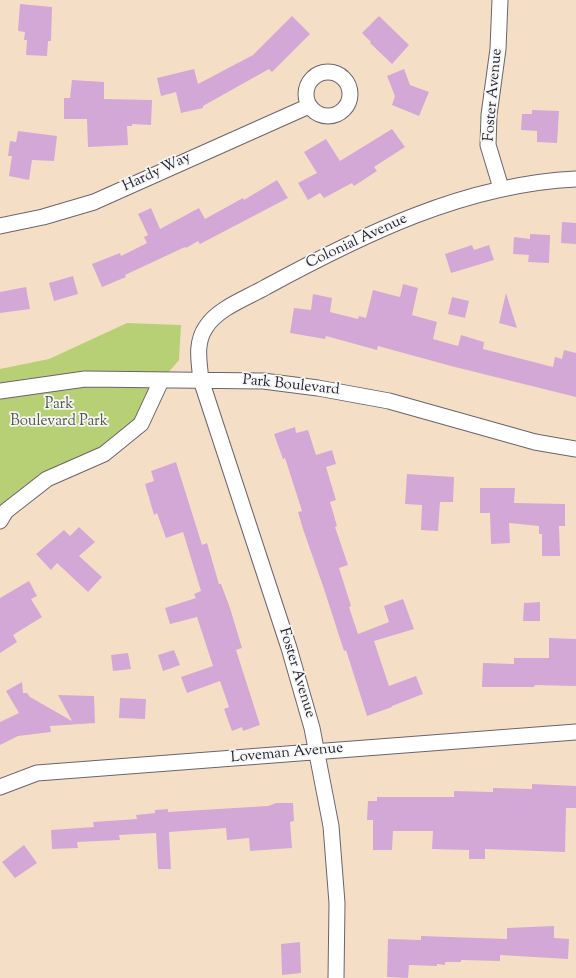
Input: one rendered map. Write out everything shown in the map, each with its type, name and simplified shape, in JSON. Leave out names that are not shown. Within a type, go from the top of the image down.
[{"type":"street","name":"Foster Avenue","points":[[500,0],[498,49],[489,120],[488,145],[501,188]]},
{"type":"street","name":"Hardy Way","points":[[0,226],[43,217],[94,202],[309,106]]},
{"type":"street","name":"Colonial Avenue","points":[[201,380],[198,341],[206,326],[218,314],[299,270],[377,230],[431,209],[501,188],[576,179]]},
{"type":"street","name":"Park Boulevard","points":[[0,391],[85,379],[262,381],[362,395],[389,401],[535,442],[576,449]]},
{"type":"street","name":"Foster Avenue","points":[[201,380],[290,648],[312,728],[330,826],[336,895],[336,978]]},
{"type":"street","points":[[0,521],[6,511],[47,479],[104,454],[141,424],[161,381]]},
{"type":"street","name":"Loveman Avenue","points":[[0,787],[37,773],[576,732]]},
{"type":"green space","name":"Park Boulevard Park","points":[[127,323],[181,325],[179,360],[161,381],[141,424],[47,479],[0,521],[0,369],[49,359]]},
{"type":"building","points":[[20,4],[52,7],[51,41],[48,41],[47,56],[26,55],[27,40],[24,40],[25,32],[18,31]]},
{"type":"building","points":[[292,16],[310,34],[272,72],[269,69],[203,106],[203,108],[181,113],[176,92],[161,96],[157,78],[194,69],[198,84],[253,55]]},
{"type":"building","points":[[379,16],[409,45],[392,64],[370,43],[371,42],[362,33]]},
{"type":"building","points":[[404,69],[410,85],[429,92],[419,116],[392,105],[395,96],[387,76]]},
{"type":"building","points":[[72,80],[104,82],[104,99],[152,100],[151,125],[132,124],[132,126],[127,126],[128,145],[88,147],[87,119],[64,119],[64,98],[70,98]]},
{"type":"building","points":[[532,110],[559,111],[557,143],[537,142],[537,131],[521,130],[522,114],[532,114]]},
{"type":"building","points":[[392,129],[405,147],[374,167],[377,171],[354,186],[352,183],[324,198],[320,193],[308,200],[298,183],[317,173],[304,152],[326,139],[340,161]]},
{"type":"building","points":[[18,131],[57,136],[54,161],[32,160],[29,180],[9,176],[12,156],[8,156],[10,141],[16,142]]},
{"type":"building","points":[[277,180],[288,198],[200,244],[198,241],[186,248],[185,247],[125,275],[126,277],[102,287],[92,264],[120,253],[121,256],[147,243],[144,237],[148,235],[138,214],[151,208],[160,229],[199,208],[205,219],[243,198],[244,200]]},
{"type":"building","points":[[562,222],[576,223],[576,244],[561,243]]},
{"type":"building","points":[[530,234],[550,235],[549,263],[528,262],[529,255],[513,254],[514,237],[530,239]]},
{"type":"building","points":[[472,245],[474,250],[489,245],[494,260],[451,273],[445,254]]},
{"type":"building","points":[[73,276],[78,294],[54,301],[49,283]]},
{"type":"building","points":[[403,284],[418,288],[412,315],[437,322],[433,339],[458,346],[461,335],[484,342],[483,349],[553,367],[555,357],[562,359],[564,350],[576,353],[576,397],[378,346],[377,350],[326,336],[325,339],[290,333],[294,308],[311,310],[313,294],[332,298],[330,312],[358,319],[359,316],[366,318],[373,290],[400,297]]},
{"type":"building","points":[[26,287],[30,309],[0,313],[0,292]]},
{"type":"building","points":[[506,293],[517,328],[499,323]]},
{"type":"building","points":[[452,297],[469,301],[465,318],[448,314]]},
{"type":"building","points":[[295,427],[296,433],[308,430],[316,455],[332,450],[336,464],[326,467],[336,500],[330,502],[337,526],[335,527],[348,565],[339,568],[358,634],[389,622],[384,606],[403,599],[414,629],[374,641],[389,686],[416,676],[423,694],[367,716],[346,650],[344,651],[303,529],[298,512],[302,511],[285,458],[283,459],[274,434]]},
{"type":"building","points":[[176,462],[202,545],[207,543],[219,584],[221,584],[230,608],[242,648],[236,650],[260,725],[243,731],[242,727],[232,731],[224,709],[229,707],[220,681],[187,693],[181,677],[213,666],[197,617],[170,624],[165,608],[196,598],[194,594],[201,591],[183,532],[166,538],[157,513],[154,515],[145,484],[154,481],[151,471]]},
{"type":"building","points":[[407,474],[454,477],[453,502],[440,502],[438,531],[421,530],[422,505],[405,504]]},
{"type":"building","points":[[480,488],[515,488],[514,503],[565,504],[565,526],[559,526],[560,556],[542,556],[542,534],[539,534],[539,526],[509,523],[510,543],[491,544],[490,513],[480,513]]},
{"type":"building","points":[[79,527],[95,542],[79,556],[102,577],[88,592],[57,563],[51,570],[36,554],[64,530],[70,536]]},
{"type":"building","points":[[29,581],[37,596],[31,599],[42,617],[13,635],[17,642],[0,653],[0,598]]},
{"type":"building","points":[[540,602],[540,621],[523,621],[524,603]]},
{"type":"building","points":[[549,638],[576,639],[576,686],[535,685],[534,687],[482,687],[483,663],[514,664],[514,658],[549,658]]},
{"type":"building","points":[[174,650],[180,665],[163,671],[158,655]]},
{"type":"building","points":[[128,653],[131,669],[113,671],[111,655]]},
{"type":"building","points":[[22,682],[23,693],[27,693],[30,697],[72,721],[58,695],[94,696],[95,723],[50,726],[51,732],[18,736],[0,745],[0,722],[19,713],[6,691]]},
{"type":"building","points":[[120,698],[146,699],[145,719],[119,718]]},
{"type":"building","points":[[532,784],[576,786],[576,808],[566,808],[565,852],[485,849],[485,859],[469,859],[469,850],[432,849],[433,831],[393,831],[392,850],[373,850],[373,820],[367,820],[368,801],[377,801],[377,797],[454,797],[454,791],[493,792],[493,788],[532,789]]},
{"type":"building","points":[[276,803],[293,803],[294,821],[290,822],[292,848],[250,851],[249,838],[227,840],[226,828],[169,832],[171,869],[158,869],[156,833],[119,835],[120,840],[77,842],[78,848],[52,849],[51,830],[94,827],[93,822],[137,819],[136,815],[155,813],[155,810],[168,809],[168,812],[268,806]]},
{"type":"building","points":[[24,845],[37,863],[15,878],[2,862]]},
{"type":"building","points":[[554,926],[554,938],[569,939],[568,959],[500,955],[500,961],[461,960],[461,962],[445,962],[445,965],[437,964],[437,966],[409,965],[408,978],[387,977],[388,939],[421,940],[421,936],[507,939],[507,928]]},
{"type":"building","points":[[300,942],[301,973],[282,975],[281,944]]}]
